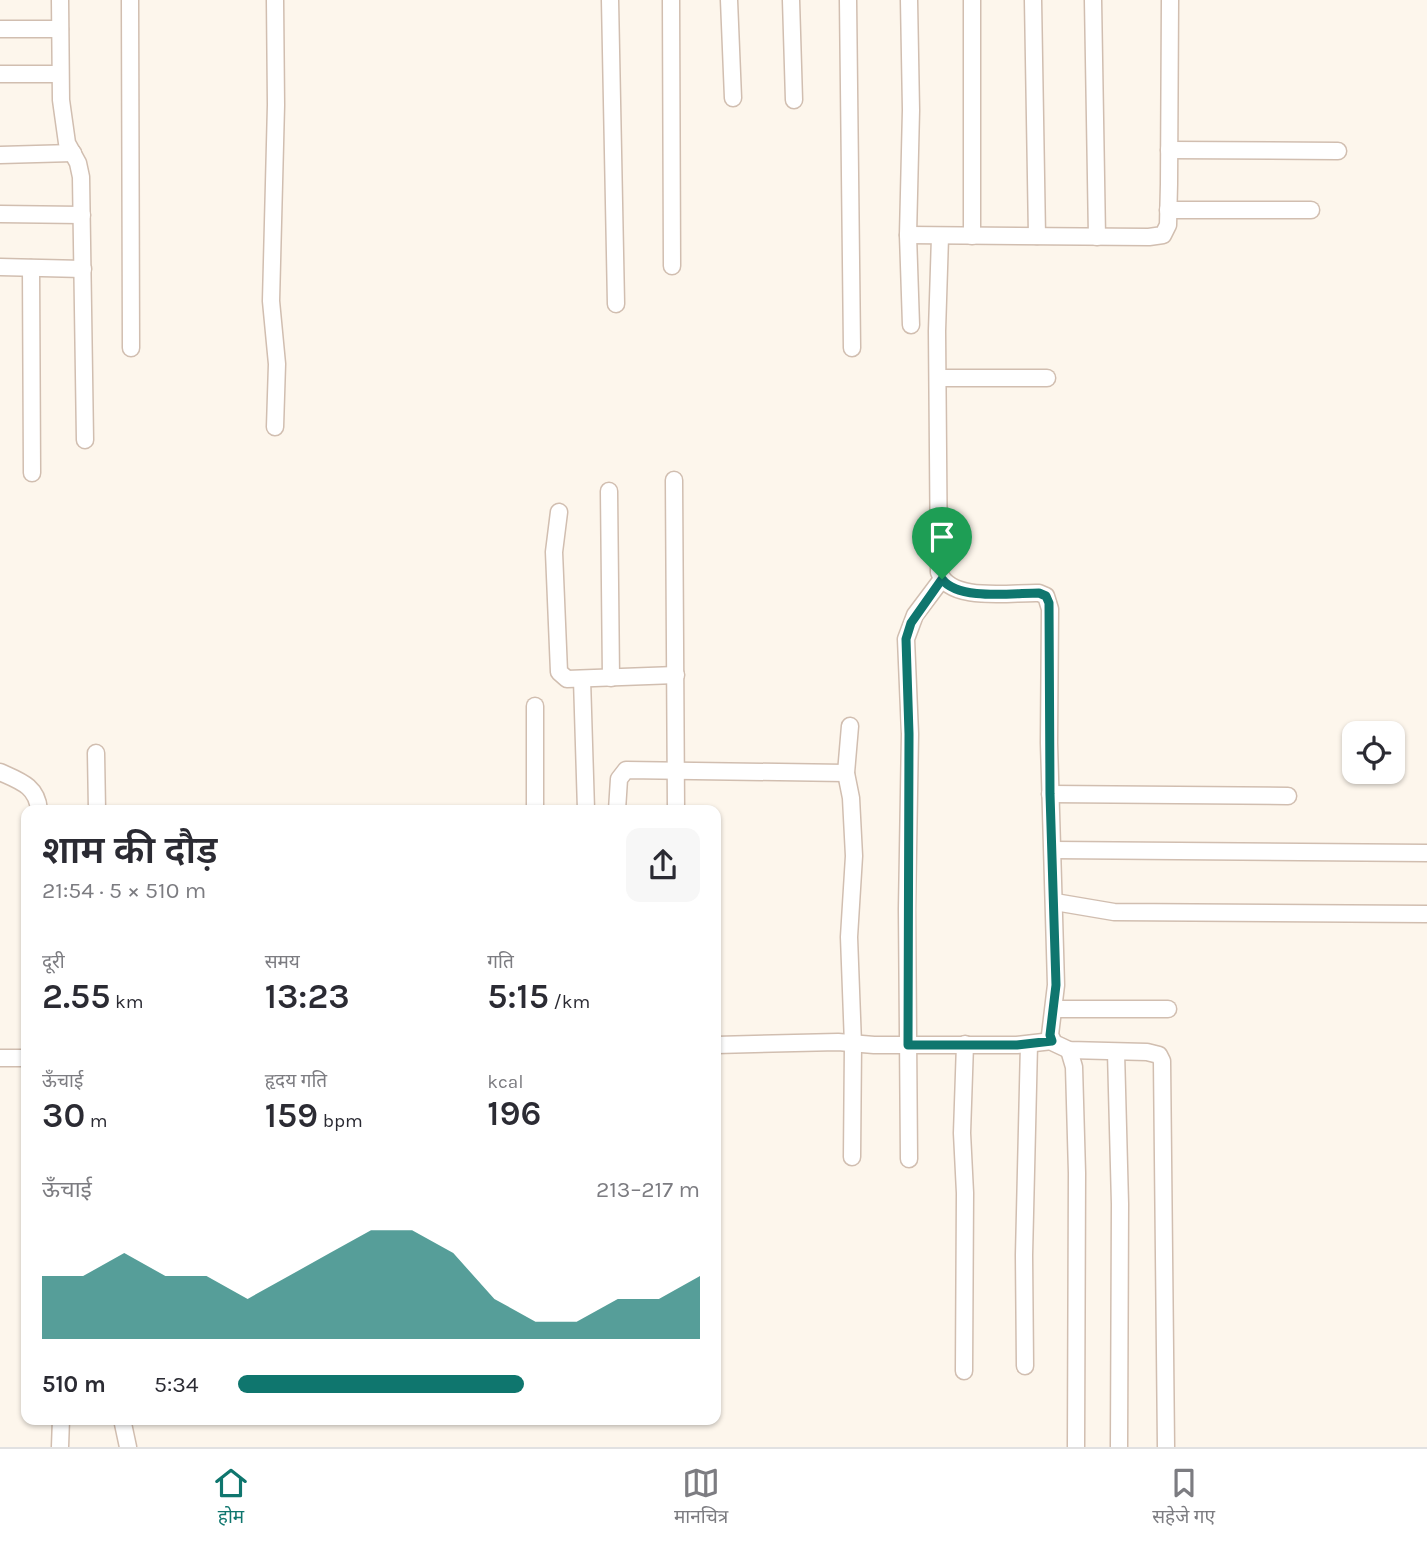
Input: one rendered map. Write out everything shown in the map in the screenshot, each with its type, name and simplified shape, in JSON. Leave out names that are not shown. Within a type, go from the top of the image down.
[{"type":"street","points":[[60,0],[59,74],[67,143],[79,163],[81,177],[85,440]]},
{"type":"street","points":[[130,0],[131,348]]},
{"type":"street","points":[[275,0],[276,105],[271,301],[277,364],[275,427]]},
{"type":"street","points":[[610,0],[615,304]]},
{"type":"street","points":[[671,0],[672,266]]},
{"type":"street","points":[[730,0],[733,98]]},
{"type":"street","points":[[791,0],[794,100]]},
{"type":"street","points":[[848,0],[852,348]]},
{"type":"street","points":[[909,0],[911,110],[908,235],[911,325]]},
{"type":"street","points":[[972,0],[972,236]]},
{"type":"street","points":[[1033,0],[1037,236]]},
{"type":"street","points":[[1093,0],[1097,237]]},
{"type":"street","points":[[908,235],[1163,235],[1168,225],[1170,0]]},
{"type":"street","points":[[0,29],[60,29]]},
{"type":"street","points":[[0,74],[59,74]]},
{"type":"street","points":[[1169,150],[1338,150]]},
{"type":"street","points":[[0,155],[73,153]]},
{"type":"street","points":[[1168,210],[1311,210]]},
{"type":"street","points":[[0,214],[82,215]]},
{"type":"street","points":[[940,237],[939,560],[942,579],[961,591],[1039,593],[1046,596],[1050,609],[1050,794],[1055,902],[1055,1009],[1050,1035],[1052,1041]]},
{"type":"street","points":[[0,267],[83,269]]},
{"type":"street","points":[[31,268],[32,474]]},
{"type":"street","points":[[938,378],[1047,378]]},
{"type":"street","points":[[674,480],[676,805]]},
{"type":"street","points":[[609,491],[611,678]]},
{"type":"street","points":[[559,512],[554,552],[559,672],[566,679],[676,675]]},
{"type":"street","points":[[909,1160],[909,734],[906,639],[911,623],[942,579]]},
{"type":"street","points":[[582,678],[586,805]]},
{"type":"street","points":[[535,706],[535,805]]},
{"type":"street","points":[[850,726],[846,773],[851,798],[854,856],[849,937],[853,1044],[852,1157]]},
{"type":"street","points":[[96,752],[97,805]]},
{"type":"street","points":[[617,805],[619,779],[626,770],[846,773]]},
{"type":"street","points":[[0,772],[29,786],[38,805]]},
{"type":"street","points":[[1050,794],[1288,796]]},
{"type":"street","points":[[1053,850],[1427,853]]},
{"type":"street","points":[[1055,902],[1114,912],[1427,914]]},
{"type":"street","points":[[1055,1009],[1168,1009]]},
{"type":"street","points":[[721,1045],[838,1042],[908,1045],[1029,1044],[1052,1041],[1069,1050],[1159,1055],[1163,1070],[1166,1447]]},
{"type":"street","points":[[964,1371],[965,1193],[962,1133],[965,1044]]},
{"type":"street","points":[[1025,1366],[1029,1044]]},
{"type":"street","points":[[1069,1050],[1074,1067],[1077,1161],[1076,1447]]},
{"type":"street","points":[[1116,1052],[1120,1217],[1119,1447]]},
{"type":"street","points":[[0,1058],[21,1058]]},
{"type":"street","points":[[60,1447],[61,1425]]},
{"type":"street","points":[[123,1425],[128,1447]]},
{"type":"route","points":[[942,579],[961,591],[1039,593],[1046,596],[1049,603],[1050,794],[1056,985],[1050,1035],[1052,1041],[1017,1045],[908,1045],[909,734],[906,639],[915,615],[942,579]]}]
